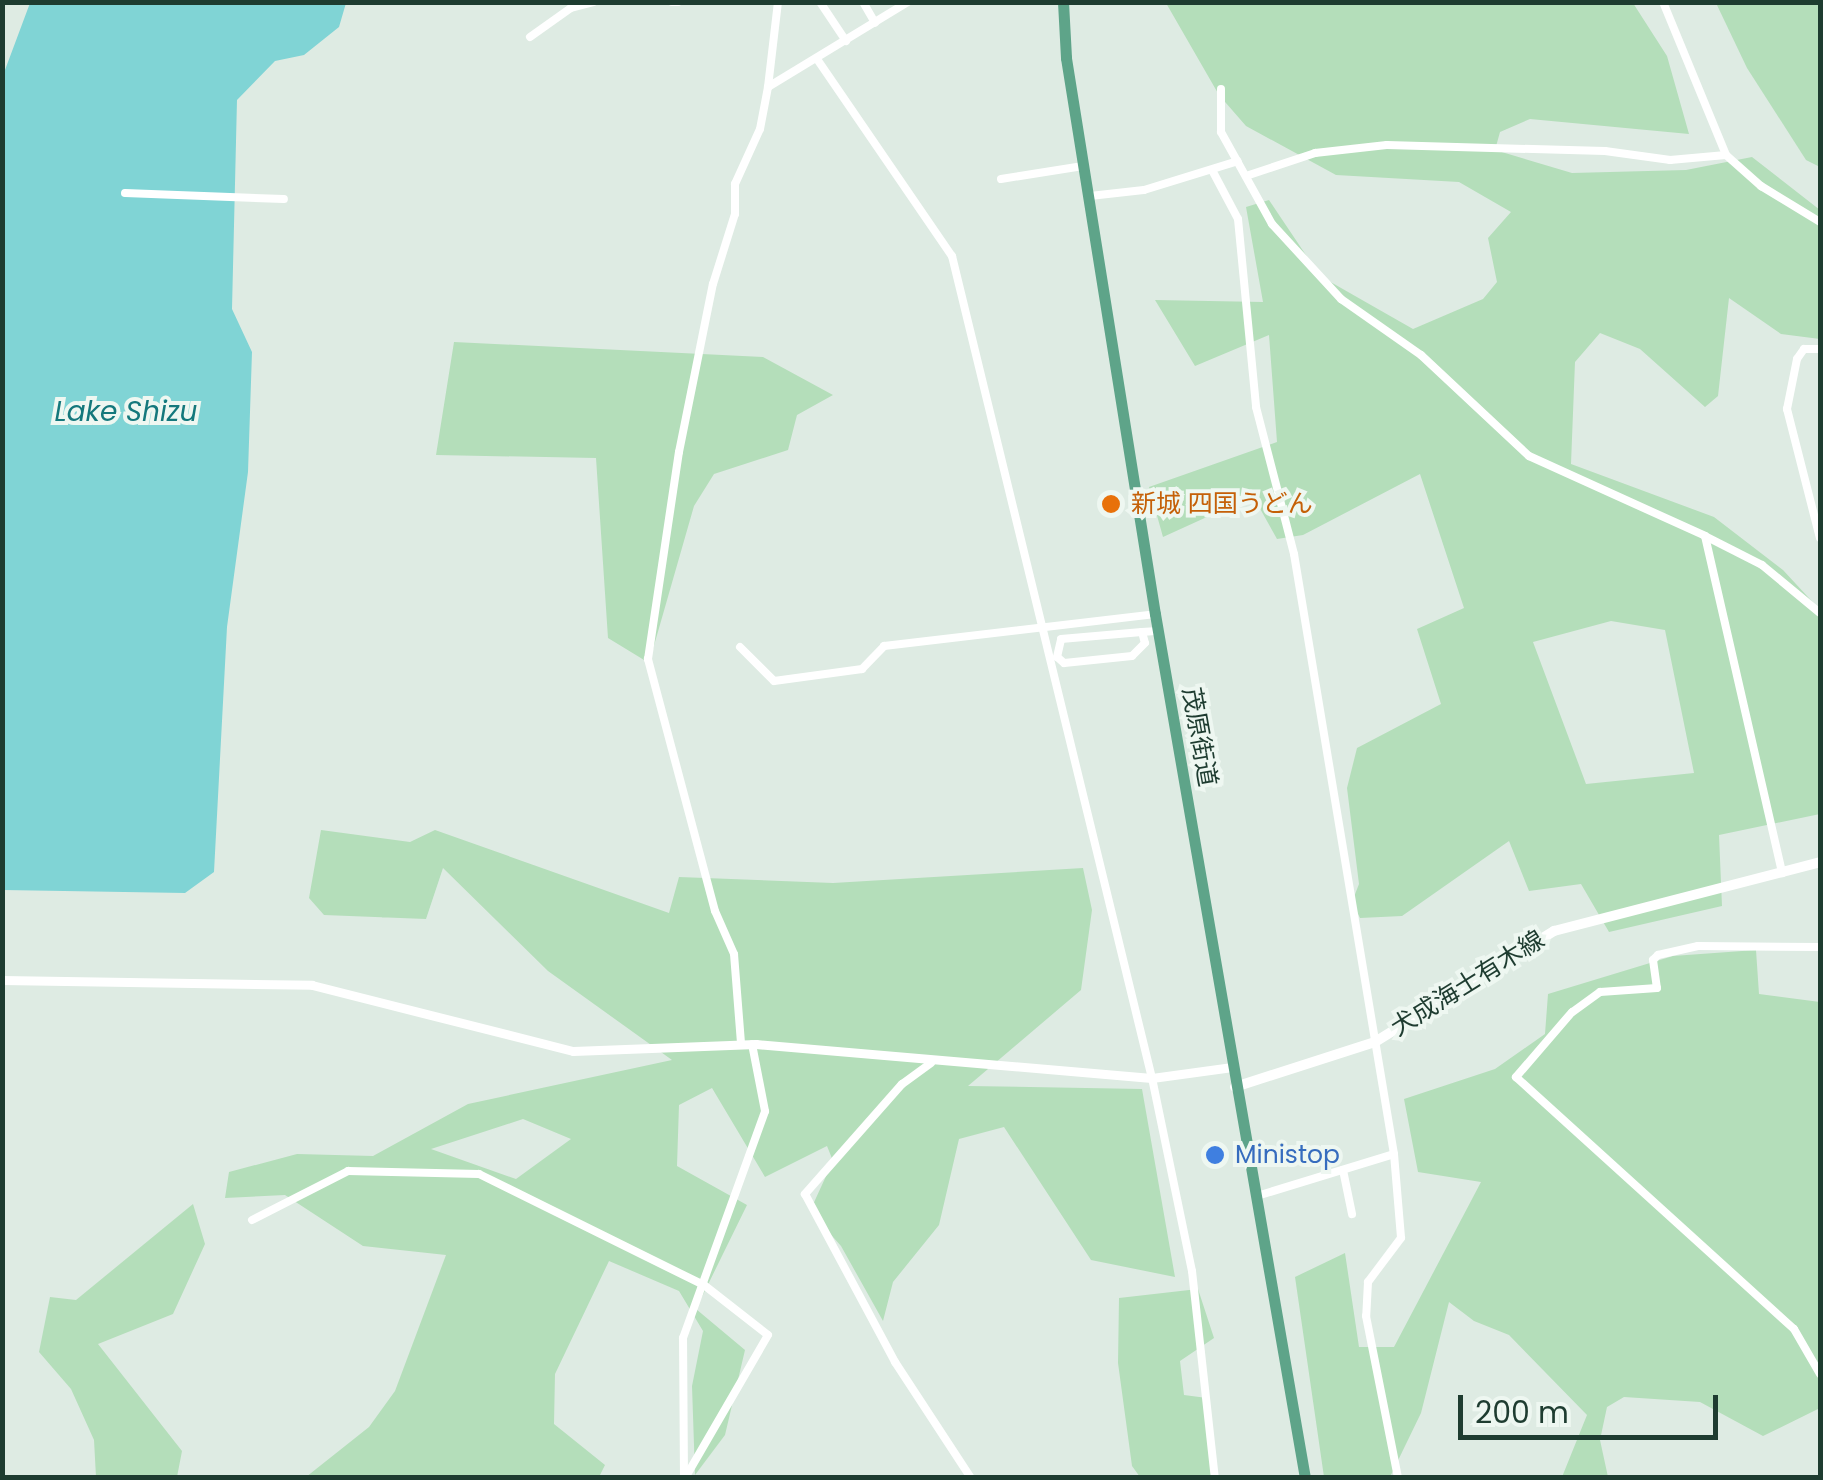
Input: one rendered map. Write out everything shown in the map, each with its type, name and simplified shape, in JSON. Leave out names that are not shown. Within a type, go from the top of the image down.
[{"type":"main road","name":"茂原街道","points":[[1063,2],[1083,166],[1155,614],[1306,1478]]},
{"type":"main road","name":"犬成海士有木線","points":[[1236,1087],[1375,1042],[1554,931],[1820,862]]},
{"type":"street","points":[[530,37],[570,8],[593,2]]},
{"type":"street","points":[[684,1478],[679,1366],[766,1110],[746,1044],[734,954],[714,911],[648,659],[708,303],[730,237],[735,184],[760,128],[778,2]]},
{"type":"street","points":[[820,2],[846,41]]},
{"type":"street","points":[[863,2],[875,23]]},
{"type":"street","points":[[768,87],[908,2]]},
{"type":"street","points":[[1663,2],[1726,155],[1761,186],[1820,222]]},
{"type":"street","points":[[817,59],[952,256],[1038,626],[1103,864],[1152,1078],[1192,1271],[1215,1478]]},
{"type":"street","points":[[1220,89],[1221,132],[1272,224],[1341,299],[1421,355],[1529,456],[1762,566],[1820,613]]},
{"type":"street","points":[[1246,176],[1315,152],[1387,146],[1605,152],[1670,160],[1726,155]]},
{"type":"street","points":[[1090,196],[1144,190],[1238,162]]},
{"type":"street","points":[[1001,179],[1083,166]]},
{"type":"street","points":[[1212,170],[1238,219],[1256,407],[1294,554],[1394,1154],[1401,1238],[1368,1282],[1366,1316],[1398,1478]]},
{"type":"street","points":[[125,192],[279,200]]},
{"type":"street","points":[[1820,349],[1804,349],[1797,358],[1787,409],[1820,538]]},
{"type":"street","points":[[1705,536],[1782,872]]},
{"type":"street","points":[[740,647],[774,681],[862,669],[884,646],[1155,614]]},
{"type":"street","points":[[1142,632],[1144,642],[1132,656],[1064,663],[1057,657],[1061,639],[1142,632],[1158,631]]},
{"type":"street","points":[[1820,947],[1698,946],[1658,955],[1652,960],[1657,988],[1600,992],[1572,1012],[1516,1077],[1794,1329],[1820,1374]]},
{"type":"street","points":[[2,980],[312,985],[573,1052],[746,1044],[931,1063],[1152,1078],[1232,1067]]},
{"type":"street","points":[[931,1063],[902,1084],[805,1194],[895,1362],[972,1478]]},
{"type":"street","points":[[1257,1196],[1394,1154]]},
{"type":"street","points":[[1343,1170],[1352,1214]]},
{"type":"street","points":[[252,1220],[348,1171],[479,1174],[704,1285],[768,1335],[684,1478]]},
{"type":"green space","points":[[1166,3],[1633,3],[1667,56],[1689,134],[1530,119],[1500,132],[1495,150],[1572,173],[1686,170],[1752,157],[1820,210],[1820,339],[1781,334],[1729,298],[1718,396],[1705,407],[1640,349],[1600,333],[1575,362],[1571,464],[1714,517],[1783,570],[1820,610],[1820,814],[1719,835],[1722,906],[1609,932],[1581,884],[1529,891],[1509,841],[1402,916],[1360,918],[1352,902],[1359,884],[1347,788],[1357,748],[1441,704],[1417,629],[1464,608],[1420,474],[1303,535],[1277,539],[1253,496],[1163,537],[1149,487],[1277,442],[1269,335],[1195,366],[1155,300],[1263,302],[1246,207],[1269,200],[1320,276],[1413,329],[1483,299],[1497,282],[1488,238],[1511,212],[1459,182],[1336,175],[1246,126],[1219,95]],"holes":[[[1611,621],[1665,630],[1694,773],[1586,784],[1533,642]]]},
{"type":"green space","points":[[1716,3],[1820,3],[1820,167],[1806,160],[1747,68]]},
{"type":"green space","points":[[454,342],[763,357],[833,395],[797,415],[788,450],[714,474],[694,506],[649,663],[608,638],[596,458],[436,455]]},
{"type":"green space","points":[[321,830],[410,842],[435,830],[669,913],[679,877],[833,883],[1083,868],[1092,910],[1081,990],[968,1086],[1142,1089],[1175,1277],[1091,1260],[1004,1127],[959,1139],[939,1225],[893,1282],[883,1321],[841,1246],[810,1211],[833,1161],[827,1146],[765,1177],[712,1088],[679,1105],[677,1166],[747,1205],[696,1309],[745,1350],[725,1435],[695,1475],[692,1386],[703,1331],[679,1291],[609,1261],[555,1374],[554,1424],[605,1465],[599,1477],[306,1477],[369,1427],[395,1391],[446,1255],[363,1246],[285,1195],[225,1198],[229,1172],[297,1154],[373,1156],[468,1104],[672,1060],[548,971],[443,868],[426,919],[324,915],[309,898]],"holes":[[[523,1119],[571,1139],[516,1179],[431,1149]]]},
{"type":"green space","points":[[1756,950],[1759,994],[1820,1002],[1820,1408],[1763,1436],[1700,1402],[1624,1397],[1607,1407],[1600,1440],[1608,1477],[1562,1477],[1587,1415],[1509,1335],[1474,1321],[1449,1302],[1421,1413],[1390,1477],[1324,1477],[1295,1277],[1345,1253],[1359,1347],[1394,1347],[1481,1182],[1418,1172],[1404,1099],[1495,1069],[1545,1034],[1548,994],[1673,956]]},
{"type":"green space","points":[[193,1204],[205,1244],[173,1314],[98,1344],[182,1451],[177,1477],[96,1477],[94,1440],[71,1389],[39,1352],[50,1297],[76,1300]]},
{"type":"green space","points":[[1198,1289],[1214,1338],[1180,1361],[1184,1395],[1207,1398],[1217,1477],[1140,1477],[1132,1466],[1118,1363],[1119,1298]]},
{"type":"water","name":"Lake Shizu","points":[[30,3],[346,3],[339,27],[304,55],[275,61],[237,100],[232,309],[252,352],[248,472],[227,627],[214,872],[185,893],[3,890],[2,78]]},
{"type":"place","name":"新城 四国うどん","points":[[1111,504]]},
{"type":"place","name":"Ministop","points":[[1215,1155]]}]
